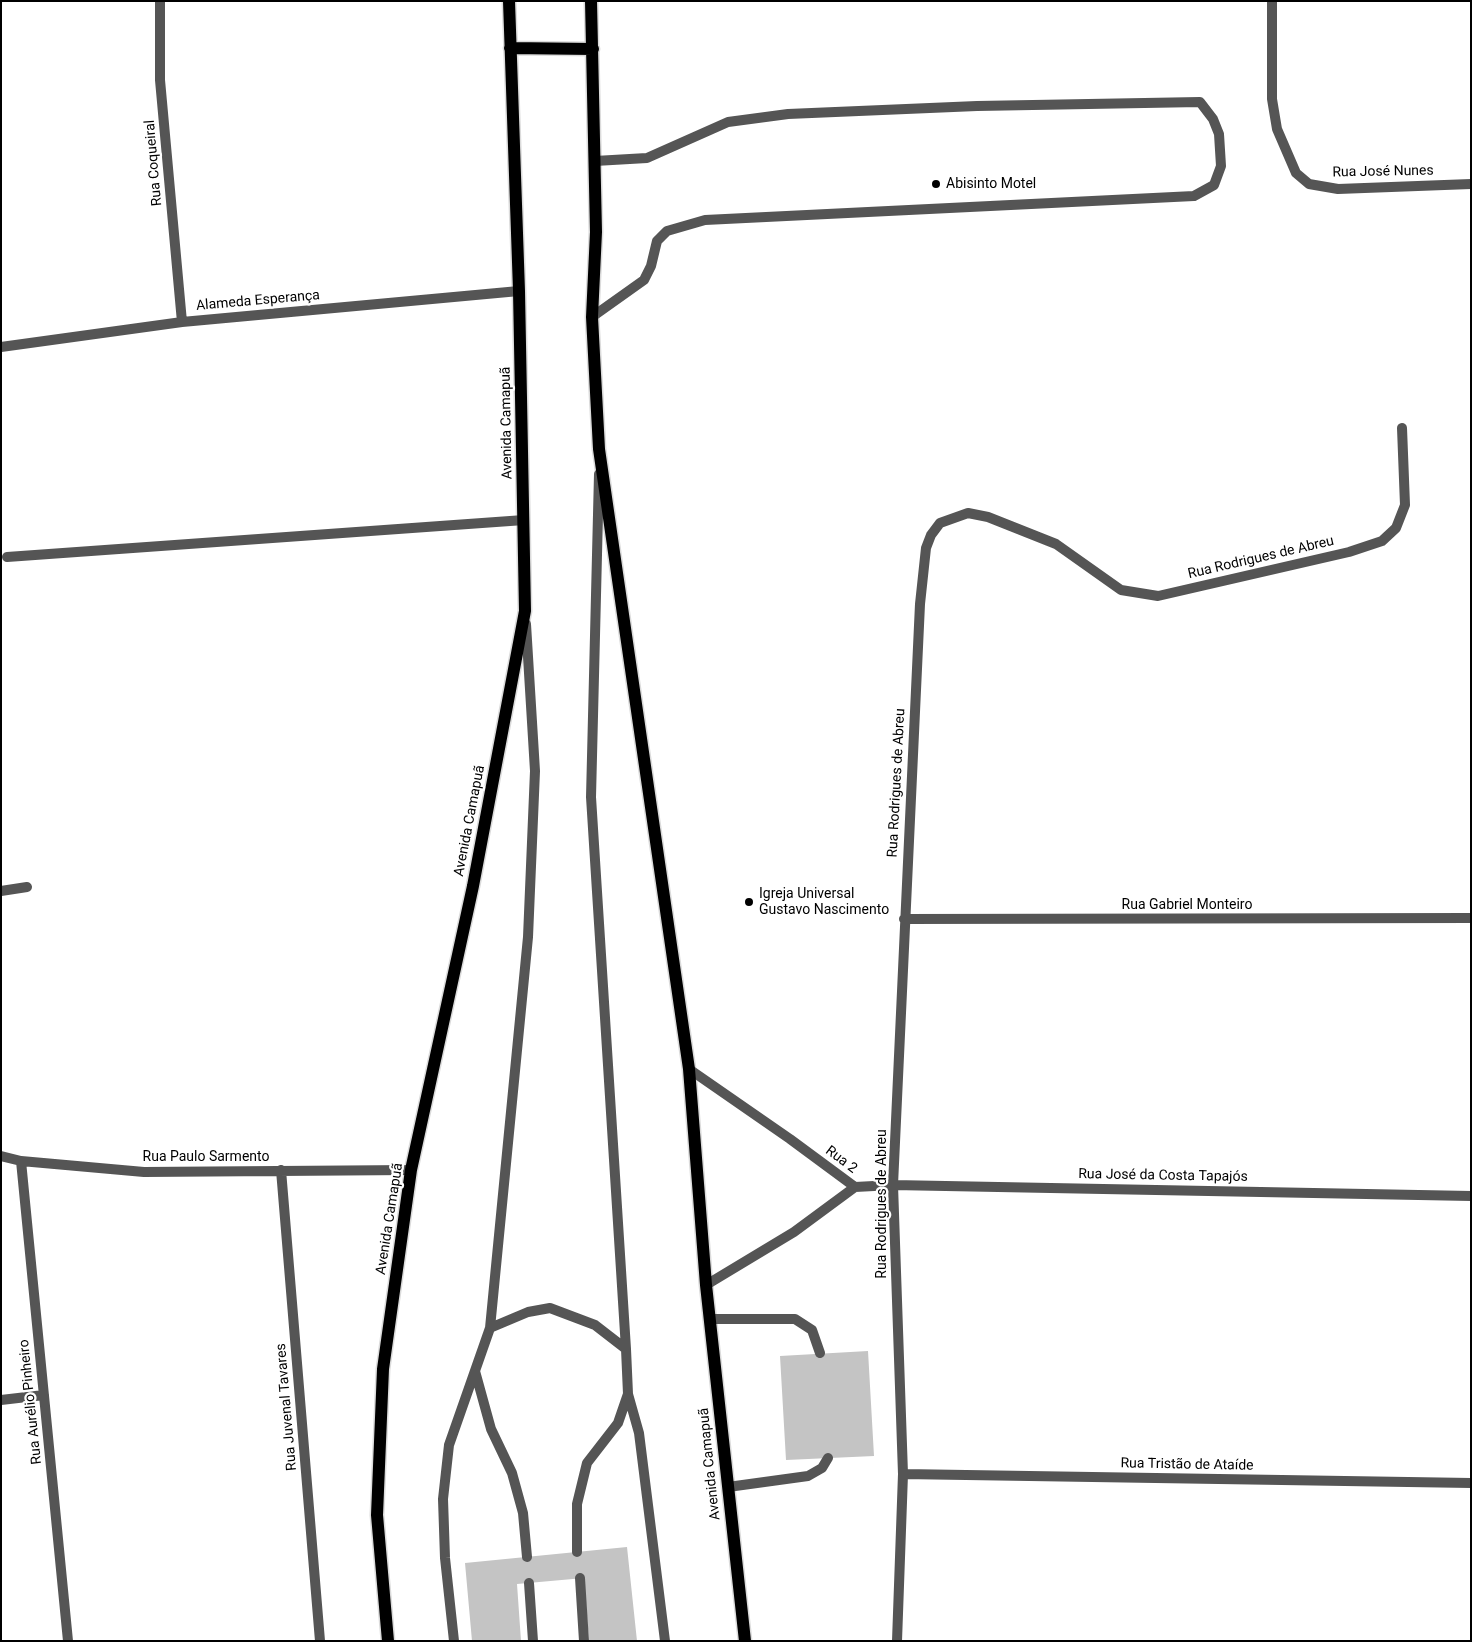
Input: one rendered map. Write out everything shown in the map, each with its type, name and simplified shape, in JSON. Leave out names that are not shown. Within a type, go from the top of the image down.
[{"type":"main road","name":"Avenida Camapuã","points":[[388,1641],[377,1515],[382,1379],[411,1170],[473,886],[525,611],[519,291],[509,1]]},
{"type":"main road","name":"Avenida Camapuã","points":[[592,1],[596,232],[592,317],[599,449],[689,1069],[706,1285],[745,1641]]},
{"type":"main road","points":[[510,48],[592,48]]},
{"type":"street","name":"Rua Coqueiral","points":[[160,1],[160,80],[182,322]]},
{"type":"street","name":"Rua José Nunes","points":[[1272,1],[1272,99],[1278,129],[1296,173],[1309,184],[1338,189],[1471,184]]},
{"type":"street","points":[[592,317],[644,280],[651,266],[656,241],[667,231],[705,220],[1194,196],[1214,185],[1221,166],[1219,134],[1213,120],[1200,102],[977,106],[788,114],[728,122],[647,158],[595,161]]},
{"type":"street","name":"Alameda Esperança","points":[[1,347],[182,322],[519,291]]},
{"type":"street","name":"Rua Rodrigues de Abreu","points":[[898,1641],[903,1474],[892,1185],[920,604],[926,548],[931,535],[940,524],[968,513],[988,517],[1056,544],[1121,590],[1158,596],[1349,552],[1382,541],[1396,528],[1405,505],[1402,428]]},
{"type":"street","points":[[599,449],[591,797],[628,1394],[640,1433],[665,1641]]},
{"type":"street","points":[[7,557],[524,520]]},
{"type":"street","points":[[454,1641],[446,1558],[444,1498],[449,1444],[490,1328],[528,937],[535,771],[525,611]]},
{"type":"street","points":[[1,890],[27,887]]},
{"type":"street","name":"Rua Gabriel Monteiro","points":[[904,919],[1471,918]]},
{"type":"street","name":"Rua 2","points":[[689,1069],[855,1187],[794,1232],[706,1285]]},
{"type":"street","name":"Rua Paulo Sarmento","points":[[1,1156],[21,1161],[144,1172],[411,1170]]},
{"type":"street","name":"Rua Aurélio Pinheiro","points":[[21,1161],[68,1641]]},
{"type":"street","name":"Rua Juvenal Tavares","points":[[281,1170],[320,1641]]},
{"type":"street","name":"Rua José da Costa Tapajós","points":[[855,1187],[892,1185],[1471,1196]]},
{"type":"street","points":[[490,1328],[528,1312],[550,1308],[595,1326],[626,1349]]},
{"type":"street","points":[[710,1319],[795,1319],[812,1330],[820,1353]]},
{"type":"street","points":[[476,1371],[491,1429],[514,1481],[523,1513],[527,1557]]},
{"type":"street","points":[[577,1552],[577,1504],[587,1463],[618,1423],[628,1394]]},
{"type":"street","points":[[1,1400],[44,1395]]},
{"type":"street","points":[[728,1486],[808,1476],[822,1468],[828,1458]]},
{"type":"street","name":"Rua Tristão de Ataíde","points":[[903,1474],[1471,1483]]},
{"type":"street","points":[[580,1578],[584,1641]]},
{"type":"street","points":[[528,1583],[533,1641]]},
{"type":"building","points":[[868,1351],[874,1456],[786,1460],[780,1356]]},
{"type":"building","points":[[627,1547],[637,1641],[589,1641],[584,1578],[517,1584],[521,1641],[472,1641],[465,1563]]},
{"type":"place","name":"Abisinto Motel","points":[[936,184]]},
{"type":"place","name":"Igreja Universal Gustavo Nascimento","points":[[749,902]]}]
